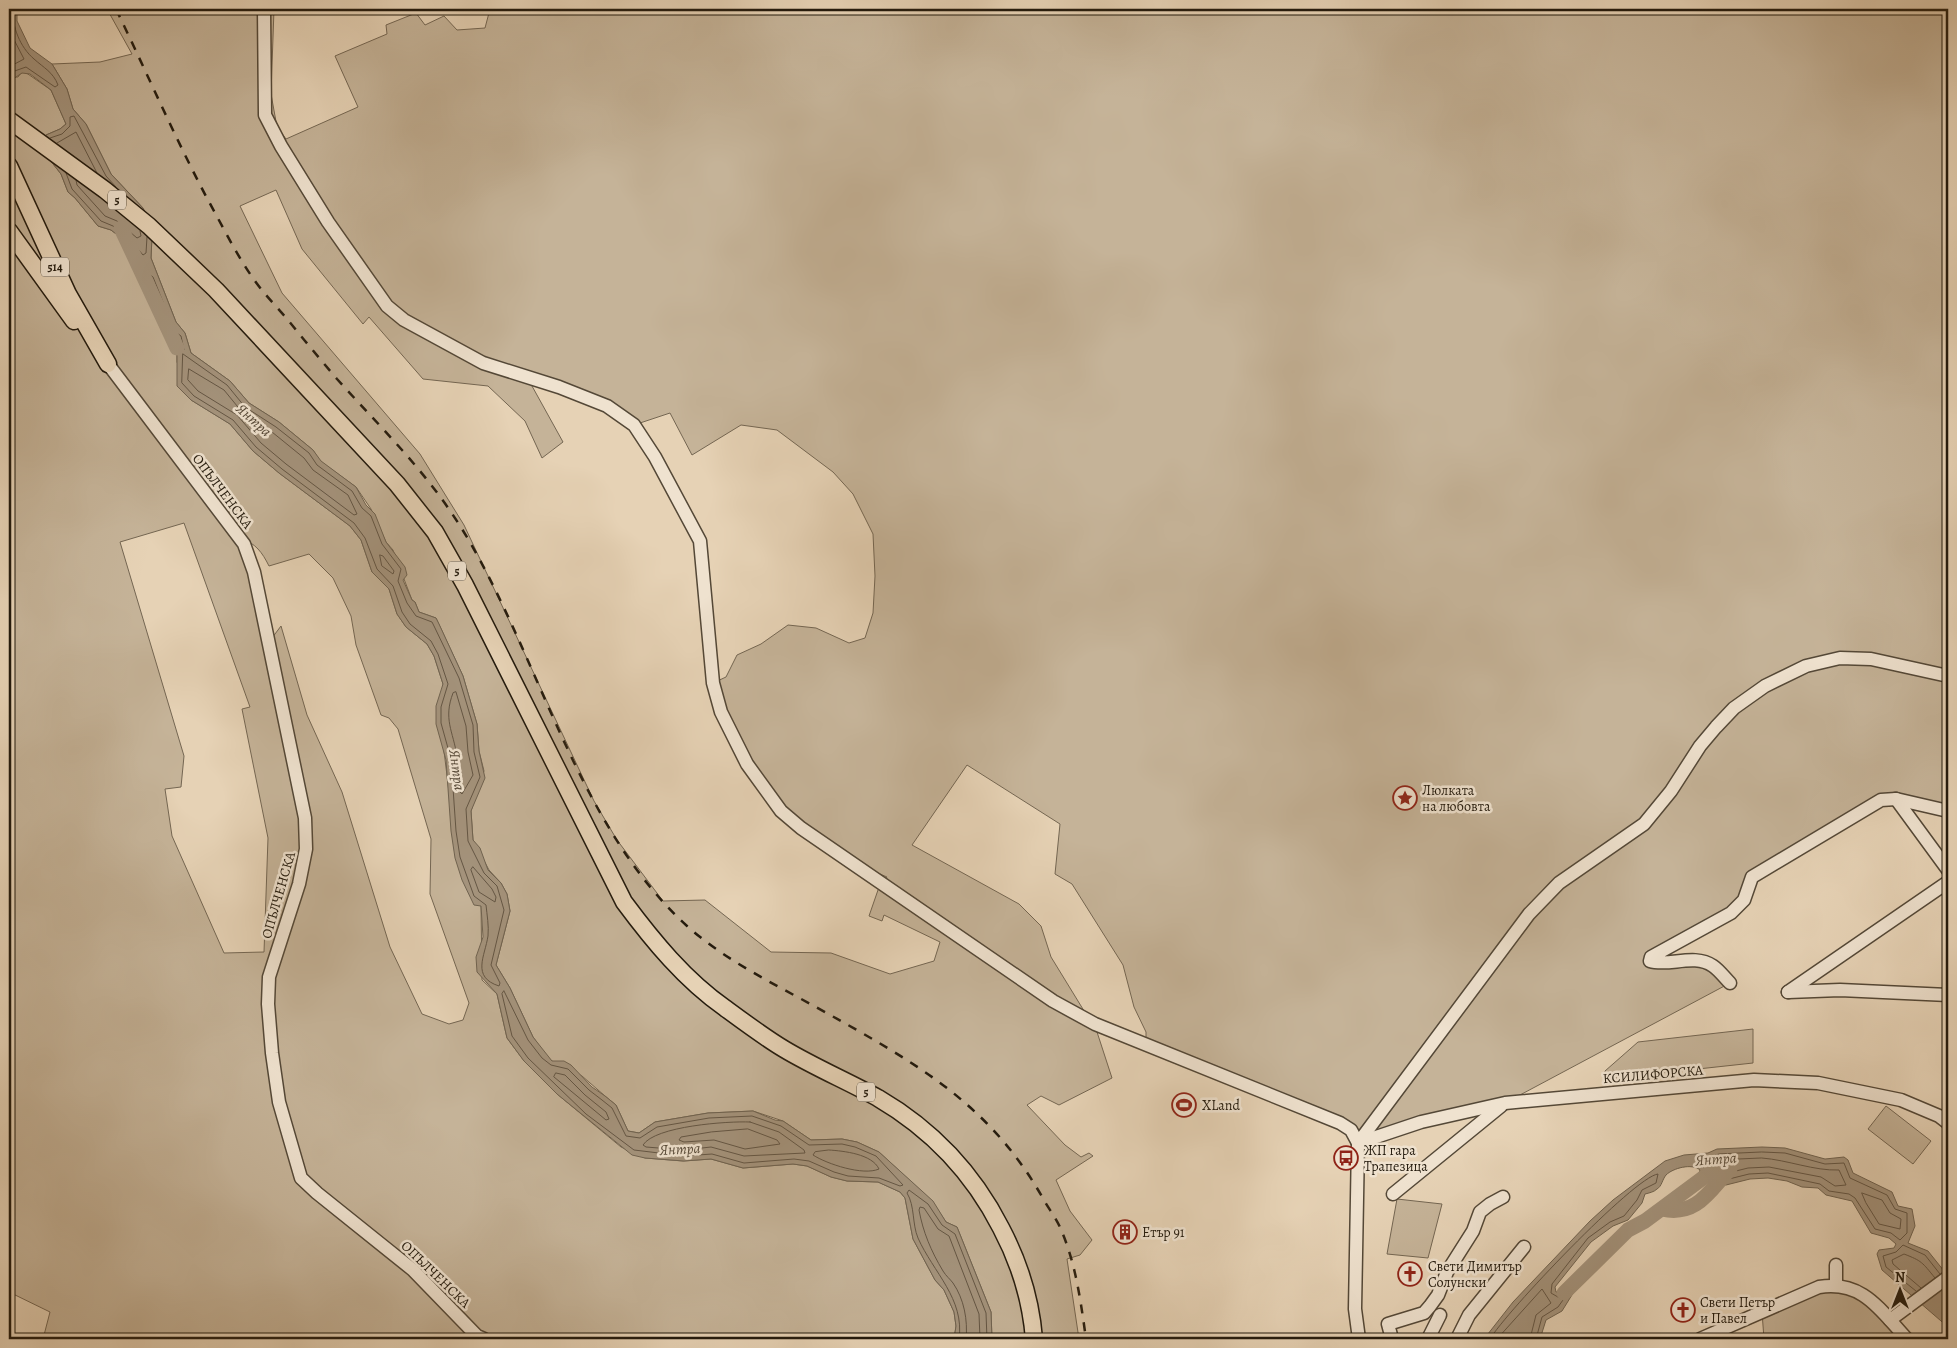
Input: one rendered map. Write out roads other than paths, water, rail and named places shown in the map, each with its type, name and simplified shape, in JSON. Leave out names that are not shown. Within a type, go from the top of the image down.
[{"type":"main road","name":"5","points":[[9,120],[105,190],[149,226],[216,290],[397,484],[435,532],[465,585],[624,902],[652,939],[682,972],[723,1007],[784,1048],[879,1099],[921,1128],[956,1160],[986,1198],[1009,1244],[1025,1288],[1034,1339]]},
{"type":"main road","name":"514","points":[[9,166],[68,294],[108,364]]},
{"type":"main road","name":"514","points":[[9,231],[53,295],[108,364]]},
{"type":"street","points":[[264,9],[265,115],[280,146],[328,222],[387,306],[404,320],[483,363],[559,387],[607,406],[634,425],[655,457],[700,541],[713,683],[721,712],[747,764],[781,811],[801,828],[1053,1001],[1095,1024],[1340,1122],[1351,1130],[1358,1144],[1355,1309],[1359,1339]]},
{"type":"street","name":"ОПЪЛЧЕНСКА","points":[[108,364],[244,544],[254,572],[305,818],[306,850],[299,884],[269,977],[268,1004],[272,1053],[280,1102],[301,1178],[413,1270],[477,1336],[484,1339]]},
{"type":"street","points":[[1358,1144],[1529,914],[1559,883],[1644,824],[1671,791],[1700,746],[1734,708],[1765,686],[1806,666],[1840,658],[1871,659],[1948,676]]},
{"type":"street","points":[[1730,983],[1712,965],[1693,960],[1657,963],[1650,961],[1651,957],[1731,913],[1744,900],[1752,877],[1881,800],[1896,798],[1948,811]]},
{"type":"street","points":[[1896,798],[1948,870]]},
{"type":"street","points":[[1948,882],[1788,992],[1840,990],[1948,995]]},
{"type":"street","name":"КСИЛИФОРСКА","points":[[1358,1144],[1422,1122],[1505,1103],[1754,1080],[1818,1083],[1901,1100],[1939,1116],[1948,1124]]},
{"type":"street","points":[[1393,1194],[1505,1103]]},
{"type":"street","points":[[1392,1339],[1388,1324],[1424,1313],[1438,1295],[1447,1272],[1473,1231],[1480,1212],[1503,1197]]},
{"type":"street","points":[[1457,1339],[1469,1315],[1524,1247]]},
{"type":"street","points":[[1836,1265],[1836,1284]]},
{"type":"street","points":[[1895,1317],[1948,1277]]},
{"type":"street","points":[[1700,1339],[1819,1287],[1836,1284],[1854,1289],[1895,1317],[1907,1339]]},
{"type":"street","points":[[1428,1339],[1440,1315]]},
{"type":"water","points":[[9,9],[17,9],[17,21],[30,48],[52,64],[67,89],[73,109],[86,124],[111,174],[143,208],[149,219],[152,236],[151,258],[176,322],[185,333],[191,353],[230,381],[249,403],[279,422],[313,450],[321,461],[356,487],[366,505],[375,514],[386,542],[405,567],[407,575],[403,580],[419,612],[436,618],[463,676],[477,724],[479,751],[485,778],[471,811],[473,840],[480,848],[488,870],[501,883],[507,894],[510,911],[496,965],[510,988],[533,1037],[552,1061],[564,1061],[571,1065],[592,1087],[616,1105],[628,1131],[639,1133],[655,1122],[708,1113],[753,1111],[775,1120],[783,1121],[811,1140],[842,1139],[857,1142],[879,1152],[933,1201],[946,1222],[957,1227],[991,1312],[992,1339],[954,1339],[956,1326],[954,1312],[944,1290],[935,1280],[913,1239],[905,1198],[900,1192],[878,1182],[847,1181],[831,1177],[807,1166],[793,1164],[743,1168],[711,1159],[684,1161],[632,1155],[557,1094],[524,1061],[507,1038],[497,994],[477,972],[476,957],[483,937],[481,906],[474,905],[462,880],[455,858],[451,831],[446,760],[436,724],[436,706],[443,684],[434,656],[427,644],[406,627],[397,614],[389,589],[372,572],[361,540],[350,526],[279,473],[253,451],[230,424],[191,400],[177,386],[177,353],[167,342],[168,321],[153,303],[141,267],[133,252],[124,240],[111,230],[98,226],[68,192],[61,174],[46,155],[43,139],[46,135],[66,124],[51,90],[30,74],[22,73],[13,79],[9,78]]},
{"type":"water","points":[[1785,1148],[1825,1159],[1844,1157],[1848,1160],[1853,1173],[1892,1192],[1898,1206],[1912,1209],[1915,1226],[1908,1243],[1928,1251],[1948,1276],[1948,1327],[1882,1270],[1877,1254],[1879,1250],[1894,1248],[1896,1244],[1889,1238],[1871,1233],[1852,1201],[1826,1195],[1818,1188],[1802,1187],[1787,1181],[1768,1178],[1750,1179],[1726,1185],[1707,1181],[1696,1184],[1700,1170],[1688,1167],[1678,1168],[1669,1172],[1659,1188],[1645,1194],[1642,1203],[1628,1220],[1613,1226],[1591,1242],[1555,1287],[1556,1292],[1560,1292],[1576,1277],[1580,1282],[1562,1311],[1546,1320],[1540,1339],[1484,1339],[1513,1302],[1590,1221],[1613,1200],[1665,1161],[1684,1155],[1708,1153],[1717,1149]]},
{"type":"waterway","name":"Янтра","points":[[121,228],[177,348]]},
{"type":"waterway","points":[[1662,1209],[1685,1209],[1694,1205],[1702,1200],[1730,1169]]},
{"type":"waterway","points":[[1564,1293],[1628,1230],[1645,1221],[1711,1172]]},
{"type":"railway","points":[[116,9],[196,177],[248,271],[337,379],[434,488],[462,529],[489,578],[587,789],[616,839],[649,885],[687,926],[717,950],[885,1046],[916,1066],[946,1087],[1000,1137],[1023,1167],[1060,1228],[1074,1271],[1086,1339]]},
{"type":"place","name":"Люлката на любовта","points":[[1405,798]]},
{"type":"place","name":"XLand","points":[[1184,1105]]},
{"type":"place","name":"ЖП гара Трапезица","points":[[1346,1158]]},
{"type":"place","name":"Етър 91","points":[[1125,1232]]},
{"type":"place","name":"Свети Димитър Солунски","points":[[1410,1274]]},
{"type":"place","name":"Свети Петър и Павел","points":[[1683,1310]]}]
